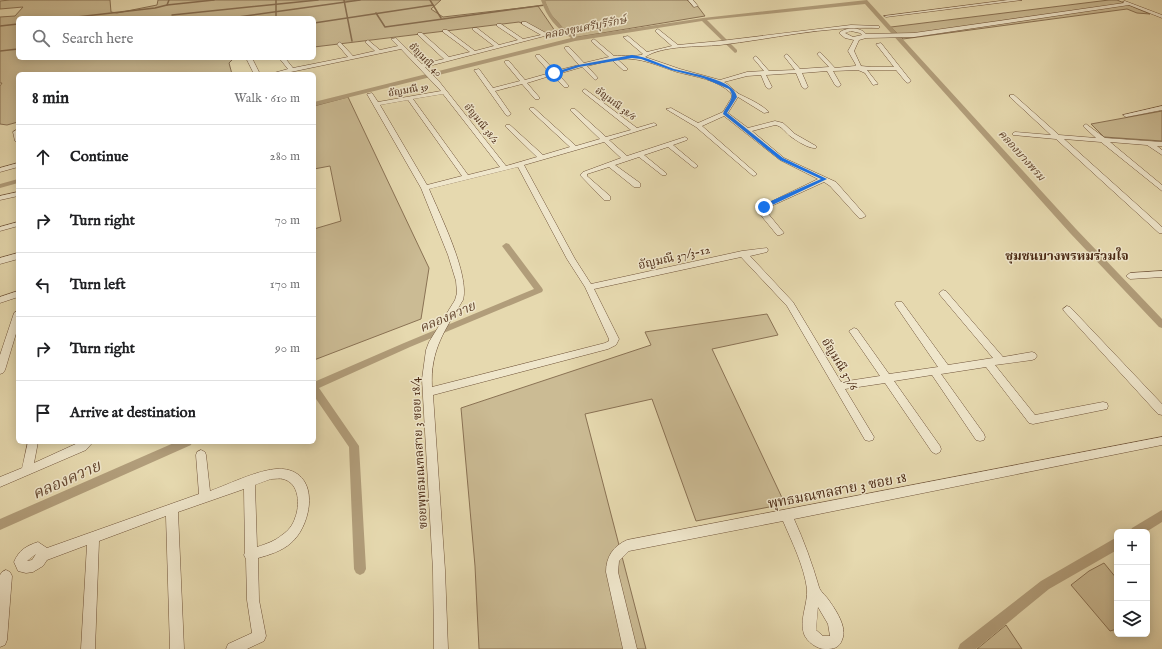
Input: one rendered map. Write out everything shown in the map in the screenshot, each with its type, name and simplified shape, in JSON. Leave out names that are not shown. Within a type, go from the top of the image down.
[{"type":"street","points":[[690,0],[696,6]]},
{"type":"street","points":[[886,16],[1020,0]]},
{"type":"street","points":[[1120,0],[1162,17]]},
{"type":"street","points":[[857,39],[845,36],[843,32],[851,30],[864,34],[924,33],[1129,4]]},
{"type":"street","points":[[524,23],[544,35]]},
{"type":"street","points":[[498,25],[522,41]]},
{"type":"street","points":[[491,90],[583,65],[614,58],[644,56],[654,51],[677,47],[761,38],[843,26],[877,27]]},
{"type":"street","points":[[475,29],[498,47]]},
{"type":"street","points":[[445,31],[474,54]]},
{"type":"street","points":[[658,31],[677,47]]},
{"type":"street","points":[[423,67],[557,32]]},
{"type":"street","points":[[420,34],[449,60]]},
{"type":"street","points":[[864,34],[857,39],[851,51],[858,67],[867,72],[875,84]]},
{"type":"street","points":[[626,37],[644,56],[672,69],[719,82],[730,88],[734,94],[745,98],[766,112]]},
{"type":"street","name":"อัญมณี 40","points":[[394,39],[423,67],[444,92]]},
{"type":"street","points":[[594,41],[625,68]]},
{"type":"street","points":[[368,42],[378,52]]},
{"type":"street","points":[[340,44],[352,58]]},
{"type":"street","points":[[879,44],[908,81]]},
{"type":"street","points":[[282,72],[402,47]]},
{"type":"street","points":[[567,48],[595,78]]},
{"type":"street","points":[[820,54],[831,69],[838,85]]},
{"type":"street","points":[[538,56],[566,86]]},
{"type":"street","points":[[787,56],[798,70],[804,87]]},
{"type":"street","points":[[756,58],[765,73],[769,87]]},
{"type":"street","points":[[316,59],[320,64]]},
{"type":"street","points":[[250,60],[256,72]]},
{"type":"street","points":[[284,60],[291,70]]},
{"type":"street","points":[[507,62],[537,98]]},
{"type":"street","points":[[719,82],[734,77],[798,70],[858,67],[871,69],[898,68]]},
{"type":"street","points":[[477,70],[508,114]]},
{"type":"street","name":"อัญมณี 38/6","points":[[585,91],[636,130]]},
{"type":"street","name":"อัญมณี 39","points":[[376,104],[444,92]]},
{"type":"street","name":"อัญมณี 38/2","points":[[444,92],[504,168]]},
{"type":"street","name":"ซอยพุทธมณฑลสาย 3 ซอย 18/4","points":[[370,94],[425,188],[452,254],[460,281],[461,293],[459,300],[434,342],[431,350],[428,372],[439,570],[441,649]]},
{"type":"street","points":[[698,126],[725,113],[735,97],[734,94]]},
{"type":"street","points":[[1012,96],[1158,224],[1162,231]]},
{"type":"street","points":[[410,98],[467,178]]},
{"type":"street","points":[[1152,104],[1162,108]]},
{"type":"street","points":[[1126,115],[1162,108]]},
{"type":"street","points":[[532,109],[575,148]]},
{"type":"street","points":[[669,109],[698,126],[754,174]]},
{"type":"street","points":[[573,110],[625,158]]},
{"type":"street","points":[[725,113],[782,159],[833,184],[862,216]]},
{"type":"street","points":[[746,131],[775,123],[781,124],[793,135],[814,147]]},
{"type":"street","points":[[425,188],[542,158],[654,124]]},
{"type":"street","points":[[508,126],[542,158]]},
{"type":"street","points":[[1086,126],[1162,189]]},
{"type":"street","points":[[1015,134],[1162,144]]},
{"type":"street","points":[[607,198],[583,175],[625,158],[686,139]]},
{"type":"street","points":[[1149,143],[1162,153]]},
{"type":"street","points":[[668,144],[695,166]]},
{"type":"street","points":[[639,154],[664,174]]},
{"type":"street","points":[[429,392],[601,348],[613,343],[613,334],[589,287],[571,259],[520,164]]},
{"type":"street","points":[[610,164],[637,185]]},
{"type":"street","points":[[0,170],[16,166]]},
{"type":"street","points":[[780,233],[764,215],[762,211],[764,207],[825,179]]},
{"type":"street","points":[[0,198],[16,194]]},
{"type":"street","points":[[0,229],[16,225]]},
{"type":"street","name":"อัญมณี 37/3-12","points":[[589,287],[764,250]]},
{"type":"street","name":"อัญมณี 37/6","points":[[742,254],[748,258],[790,304],[869,437]]},
{"type":"street","points":[[0,261],[16,257]]},
{"type":"street","points":[[1130,276],[1162,274]]},
{"type":"street","points":[[943,293],[1001,361]]},
{"type":"street","points":[[0,300],[16,295]]},
{"type":"street","points":[[899,304],[945,369]]},
{"type":"street","points":[[1066,309],[1162,411]]},
{"type":"street","points":[[0,370],[16,319]]},
{"type":"street","points":[[854,331],[936,449]]},
{"type":"street","points":[[838,386],[1032,356]]},
{"type":"street","points":[[988,363],[1033,420],[1103,406]]},
{"type":"street","points":[[934,371],[980,437]]},
{"type":"street","name":"พุทธมณฑลสาย 3 ซอย 18","points":[[630,649],[612,572],[612,563],[619,551],[627,546],[1162,441]]},
{"type":"street","points":[[27,469],[33,444]]},
{"type":"street","points":[[0,482],[27,469],[82,447],[86,444]]},
{"type":"street","points":[[201,455],[205,497]]},
{"type":"street","points":[[0,640],[3,577],[21,565],[24,556],[31,550],[41,549],[43,555],[249,481],[271,474],[286,474],[298,481],[304,498],[304,514],[296,529],[287,539],[275,546],[250,556]]},
{"type":"street","points":[[233,649],[259,636],[253,600],[250,556],[249,481]]},
{"type":"street","points":[[172,509],[177,649]]},
{"type":"street","points":[[786,514],[802,553],[813,591]]},
{"type":"street","points":[[88,649],[93,538]]},
{"type":"shaded area","points":[[110,0],[111,12],[117,13],[157,5],[158,0],[441,0],[431,9],[443,17],[538,6],[555,31],[545,34],[519,22],[316,47],[316,16],[16,16],[16,60],[232,60],[229,63],[231,72],[16,72],[16,123],[7,125],[0,124],[0,86],[2,83],[0,83],[0,17],[15,16],[23,7],[0,9],[0,1]]},
{"type":"shaded area","points":[[544,0],[693,0],[705,16],[572,38],[550,14]]},
{"type":"shaded area","points":[[1117,0],[1150,14],[1137,13],[1127,9],[903,39],[891,27]]},
{"type":"shaded area","points":[[348,97],[429,268],[421,319],[316,359],[316,228],[341,221],[330,166],[316,169],[316,105]]},
{"type":"shaded area","points":[[1162,111],[1162,141],[1104,137],[1091,124]]},
{"type":"shaded area","points":[[767,314],[778,335],[712,349],[785,504],[696,521],[652,399],[585,414],[646,649],[479,649],[475,566],[461,408],[651,345],[645,332]]},
{"type":"shaded area","points":[[1104,563],[1114,575],[1114,630],[1110,631],[1071,585],[1089,571]]},
{"type":"shaded area","points":[[1006,625],[1022,649],[977,649]]},
{"type":"waterway","points":[[167,5],[169,0]]},
{"type":"waterway","points":[[167,5],[214,0]]},
{"type":"waterway","points":[[276,0],[276,4]]},
{"type":"waterway","points":[[276,4],[318,0]]},
{"type":"waterway","points":[[344,2],[360,0]]},
{"type":"waterway","points":[[430,0],[441,18]]},
{"type":"waterway","points":[[543,0],[555,23],[575,39]]},
{"type":"waterway","points":[[276,12],[344,2]]},
{"type":"waterway","points":[[344,2],[347,18]]},
{"type":"waterway","name":"คลองขุนศรีบุรีรักษ์","points":[[703,19],[866,2]]},
{"type":"waterway","name":"คลองบางพรม","points":[[866,2],[1073,231],[1162,325]]},
{"type":"waterway","points":[[172,15],[276,4]]},
{"type":"waterway","points":[[276,4],[276,12]]},
{"type":"waterway","points":[[85,16],[155,8],[167,5]]},
{"type":"waterway","points":[[376,14],[433,5]]},
{"type":"waterway","points":[[376,14],[385,27],[545,5]]},
{"type":"waterway","points":[[245,16],[276,12]]},
{"type":"waterway","points":[[276,12],[276,16]]},
{"type":"waterway","points":[[347,18],[376,14]]},
{"type":"waterway","points":[[316,23],[347,18]]},
{"type":"waterway","points":[[347,18],[352,41]]},
{"type":"waterway","name":"คลองขุนศรีบุรีรักษ์","points":[[575,39],[703,19]]},
{"type":"waterway","points":[[703,19],[735,51]]},
{"type":"waterway","points":[[0,26],[16,24]]},
{"type":"waterway","name":"คลองขุนศรีบุรีรักษ์","points":[[316,104],[575,39]]},
{"type":"waterway","points":[[0,51],[16,49]]},
{"type":"waterway","name":"คลองขุนศรีบุรีรักษ์","points":[[0,186],[16,182]]},
{"type":"waterway","name":"คลองควาย","points":[[316,385],[539,290],[506,246]]},
{"type":"waterway","points":[[316,391],[354,446],[360,569]]},
{"type":"waterway","name":"คลองควาย","points":[[0,525],[182,444]]},
{"type":"waterway","points":[[1141,529],[1162,515]]},
{"type":"waterway","points":[[965,649],[1045,585],[1114,545]]},
{"type":"district","name":"ชุมชนบางพรหมร่วมใจ","points":[[1067,255]]},
{"type":"route","points":[[554,73],[578,66],[632,56],[672,69],[704,77],[719,82],[730,88],[734,92],[735,97],[725,113],[782,159],[825,179],[764,207]]}]
